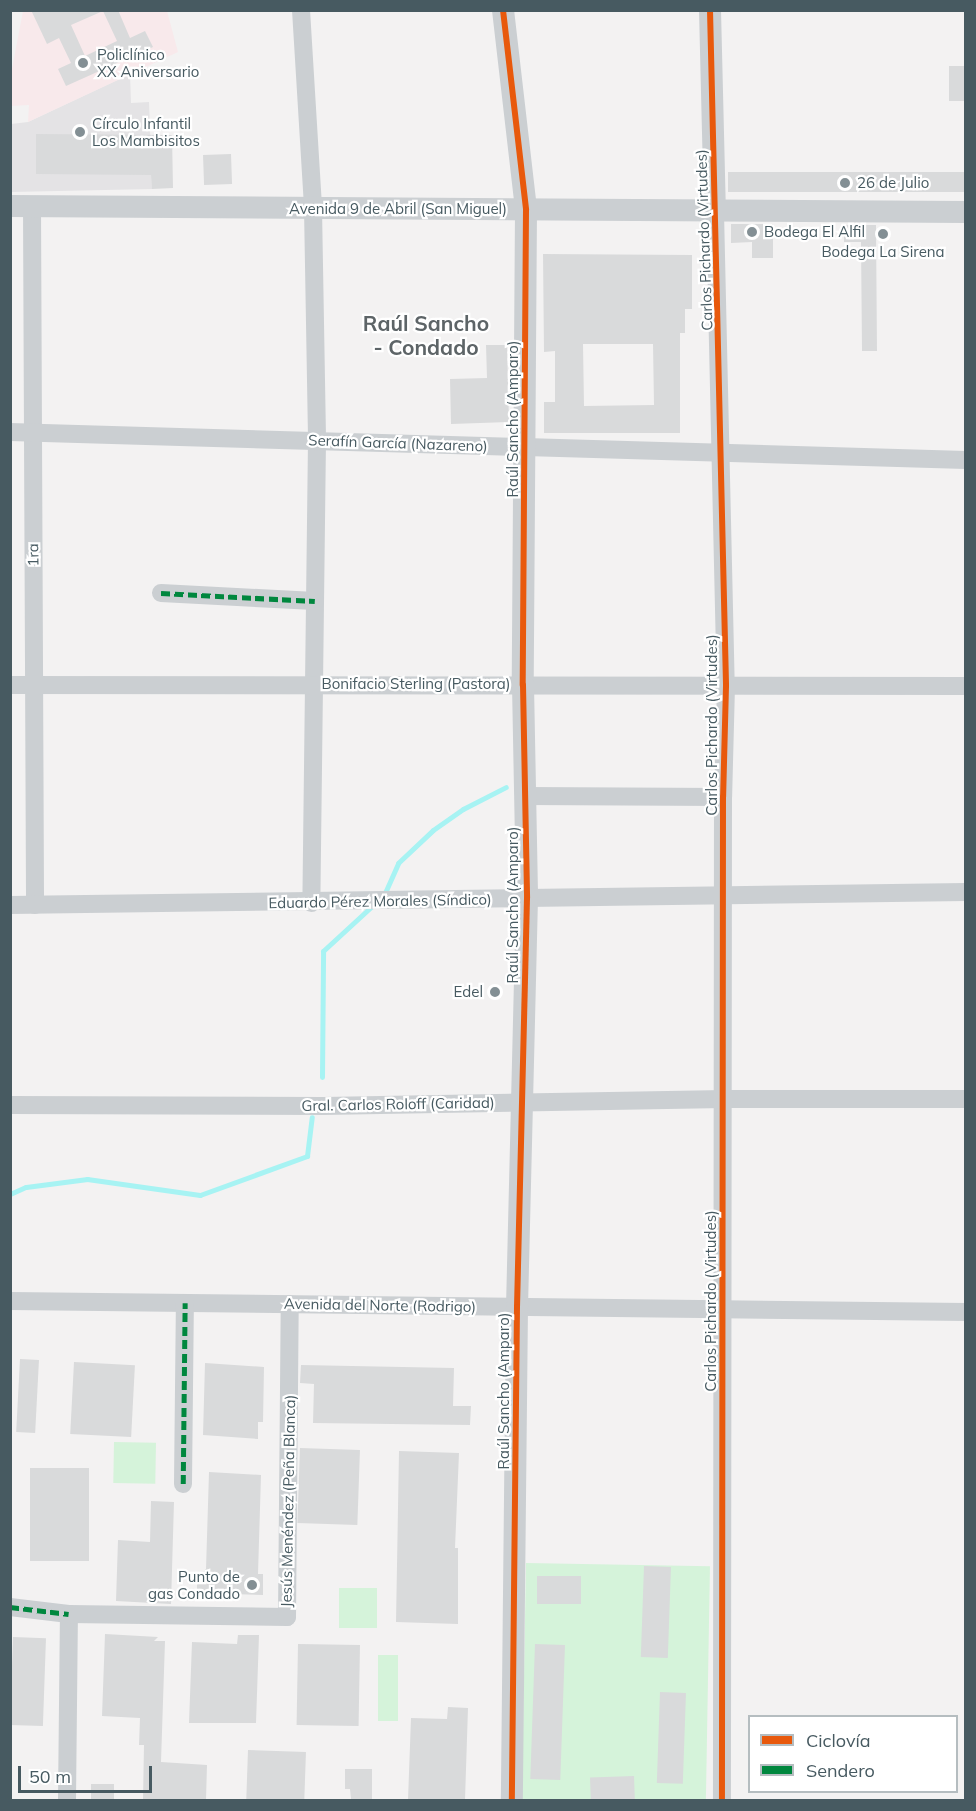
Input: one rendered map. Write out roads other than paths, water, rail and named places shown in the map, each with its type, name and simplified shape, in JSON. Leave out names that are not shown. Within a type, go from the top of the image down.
[{"type":"street","points":[[301,10],[313,208],[317,440],[311,903]]},
{"type":"street","name":"Raúl Sancho (Amparo)","points":[[504,10],[526,210],[523,685],[527,898],[517,1307],[512,1800]]},
{"type":"street","name":"Carlos Pichardo (Virtudes)","points":[[710,10],[726,686],[723,797],[725,1099],[722,1309],[722,1800]]},
{"type":"street","name":"Avenida 9 de Abril (San Miguel)","points":[[21,206],[966,212]]},
{"type":"street","name":"1ra","points":[[21,206],[32,434],[35,905]]},
{"type":"street","name":"Serafín García (Nazareno)","points":[[10,432],[966,460]]},
{"type":"street","points":[[161,593],[315,601]]},
{"type":"street","name":"Bonifacio Sterling (Pastora)","points":[[10,685],[966,686]]},
{"type":"street","points":[[525,796],[723,797]]},
{"type":"street","name":"Eduardo Pérez Morales (Síndico)","points":[[10,905],[311,903],[966,892]]},
{"type":"street","name":"Gral. Carlos Roloff (Caridad)","points":[[10,1105],[322,1106],[523,1101],[966,1099]]},
{"type":"street","name":"Avenida del Norte (Rodrigo)","points":[[10,1301],[966,1312]]},
{"type":"street","points":[[183,1484],[185,1303]]},
{"type":"street","name":"Jesús Menéndez (Peña Blanca)","points":[[69,1614],[287,1617],[290,1304]]},
{"type":"street","points":[[10,1607],[69,1614],[67,1800]]},
{"type":"waterway","points":[[384,895],[398,863],[433,830],[463,809],[506,787]]},
{"type":"waterway","points":[[322,1077],[323,951],[373,905]]},
{"type":"waterway","points":[[10,1194],[26,1187],[87,1179],[200,1195],[307,1156],[312,1117]]},
{"type":"place","name":"Policlínico XX Aniversario","points":[[83,63]]},
{"type":"place","name":"Círculo Infantil Los Mambisitos","points":[[80,132]]},
{"type":"place","name":"26 de Julio","points":[[845,183]]},
{"type":"place","name":"Bodega El Alfil","points":[[752,232]]},
{"type":"place","name":"Bodega La Sirena","points":[[883,234]]},
{"type":"place","name":"Edel","points":[[495,992]]},
{"type":"place","name":"Punto de gas Condado","points":[[252,1585]]},
{"type":"district","name":"Raúl Sancho - Condado","points":[[426,335]]}]
